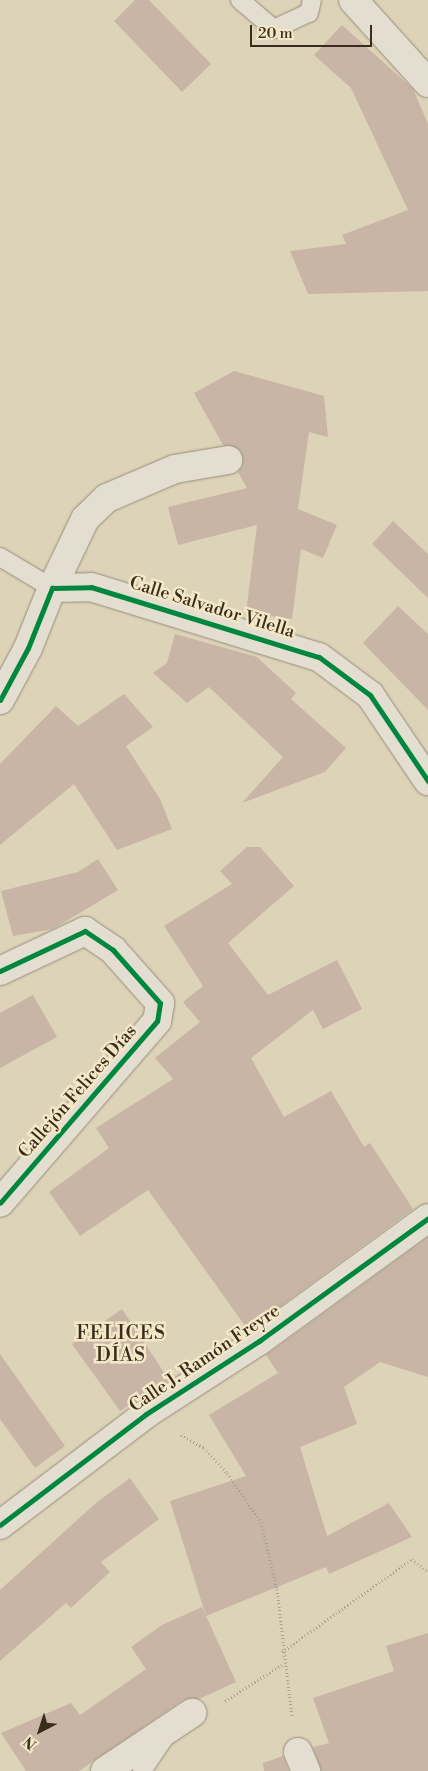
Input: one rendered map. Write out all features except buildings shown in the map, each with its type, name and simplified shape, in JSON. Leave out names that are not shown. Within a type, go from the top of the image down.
[{"type":"street","points":[[352,0],[428,83]]},
{"type":"street","points":[[0,700],[28,648],[52,588],[85,519],[106,498],[168,471],[228,460]]},
{"type":"street","name":"Calle Salvador Vilella","points":[[52,588],[110,592],[319,657],[370,695],[428,781]]},
{"type":"street","name":"Callejón Felices Días","points":[[0,972],[85,932],[113,950],[148,986],[160,1003],[157,1021],[0,1203]]},
{"type":"street","name":"Calle J. Ramón Freyre","points":[[0,1525],[146,1414],[259,1341],[428,1218]]},
{"type":"street","points":[[105,1771],[182,1719]]},
{"type":"lane","points":[[240,0],[274,29],[309,13],[312,0]]},
{"type":"lane","points":[[0,557],[52,588]]},
{"type":"lane","points":[[142,1771],[182,1719]]},
{"type":"path","points":[[146,1414],[204,1448],[256,1514],[277,1589],[283,1664],[302,1762]]},
{"type":"path","points":[[282,1652],[412,1559],[428,1572]]},
{"type":"path","points":[[182,1719],[246,1690],[283,1664]]},
{"type":"cycle path","points":[[0,700],[28,648],[52,588],[91,587],[319,657],[370,695],[428,781]]},
{"type":"cycle path","points":[[0,971],[85,931],[113,950],[160,1003],[157,1021],[0,1203]]},
{"type":"cycle path","points":[[0,1525],[146,1414],[259,1341],[428,1218]]},
{"type":"district","name":"FELICES DÍAS","points":[[121,1345]]}]
